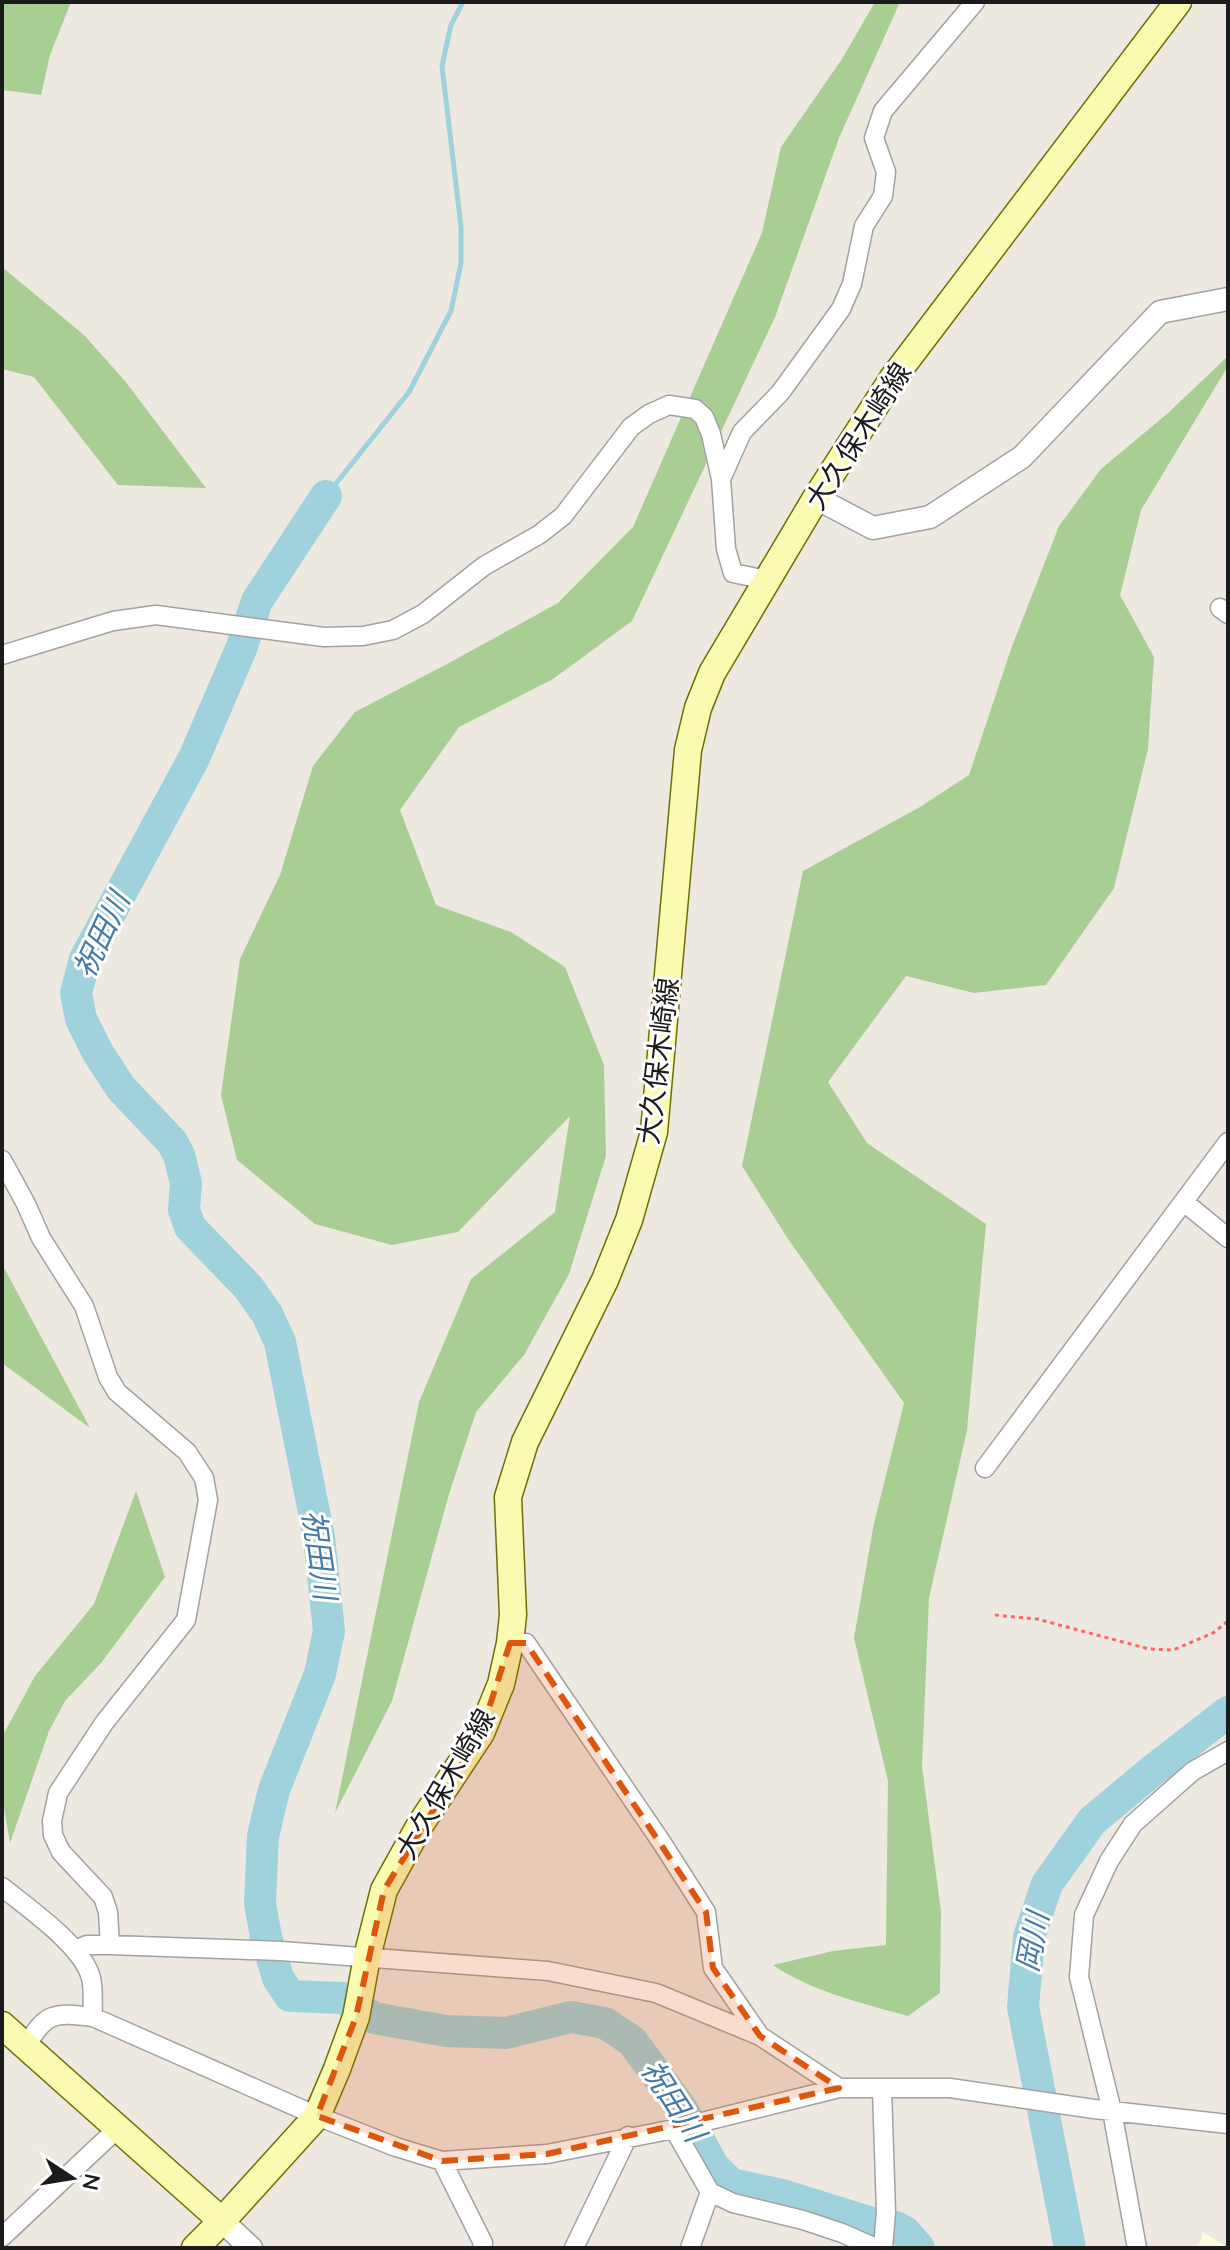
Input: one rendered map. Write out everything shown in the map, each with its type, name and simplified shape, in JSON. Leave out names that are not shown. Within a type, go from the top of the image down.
[{"type":"main road","name":"大久保木崎線","points":[[195,2248],[317,2116],[358,2007],[384,1890],[420,1825],[481,1733],[501,1684],[513,1615],[508,1497],[525,1442],[605,1280],[624,1232],[654,1132],[688,750],[698,708],[712,673],[816,498],[893,378],[1178,2]]},
{"type":"main road","points":[[2,2025],[222,2221]]},
{"type":"street","points":[[721,479],[742,432],[780,393],[841,309],[852,284],[864,226],[883,196],[886,172],[874,138],[883,111],[975,2]]},
{"type":"street","points":[[816,498],[873,528],[930,517],[1022,457],[1160,312],[1228,299]]},
{"type":"street","points":[[2,655],[113,621],[156,615],[324,637],[382,634],[423,614],[484,566],[540,534],[563,516],[631,427],[669,405],[695,409],[704,417],[711,434],[721,479],[726,549],[733,573],[767,580]]},
{"type":"street","points":[[985,1468],[1228,1142]]},
{"type":"street","points":[[2,1160],[41,1238],[84,1306],[108,1377],[117,1392],[187,1452],[204,1478],[208,1500],[186,1620],[104,1723],[58,1793],[52,1821],[53,1835],[61,1852],[103,1897],[108,1912],[110,1945]]},
{"type":"street","points":[[1184,1202],[1228,1238]]},
{"type":"street","points":[[510,1643],[526,1643],[706,1912],[713,1968],[760,2036]]},
{"type":"street","points":[[1137,2248],[1103,2110],[1079,1977],[1084,1915],[1109,1861],[1133,1824],[1193,1771],[1228,1751]]},
{"type":"street","points":[[2,1887],[75,1950],[86,1965],[91,1980],[93,2017]]},
{"type":"street","points":[[75,1950],[87,1945],[273,1950],[548,1971],[656,1993],[760,2036],[839,2088]]},
{"type":"street","points":[[26,2047],[38,2025],[63,2013],[93,2017],[317,2116],[396,2147],[442,2161],[547,2154],[674,2129],[839,2088],[950,2088],[1228,2124]]},
{"type":"street","points":[[882,2089],[886,2212],[883,2248]]},
{"type":"street","points":[[2,2237],[118,2128]]},
{"type":"street","points":[[674,2129],[710,2192],[733,2203],[842,2233],[876,2248]]},
{"type":"street","points":[[574,2248],[628,2136]]},
{"type":"street","points":[[442,2161],[483,2243],[482,2248]]},
{"type":"street","points":[[690,2248],[710,2192]]},
{"type":"street","points":[[222,2221],[251,2248]]},
{"type":"path","points":[[995,1615],[1037,1619],[1149,1649],[1173,1650],[1213,1633],[1228,1621]]},
{"type":"highlighted area","points":[[510,1643],[526,1643],[706,1912],[713,1968],[760,2036],[839,2088],[547,2154],[442,2161],[317,2116],[356,2017],[384,1890],[481,1733]]},
{"type":"shaded area","points":[[1203,2232],[1228,2248],[1198,2248]]},
{"type":"green space","points":[[2,2],[71,2],[50,55],[41,95],[2,90]]},
{"type":"green space","points":[[875,2],[900,2],[839,138],[775,317],[632,621],[553,679],[459,727],[400,810],[436,905],[511,932],[565,967],[604,1065],[606,1156],[569,1274],[524,1355],[476,1412],[449,1494],[392,1701],[335,1813],[419,1402],[471,1279],[555,1212],[570,1116],[458,1232],[392,1245],[315,1224],[237,1160],[221,1095],[240,959],[280,875],[313,766],[355,712],[558,603],[633,527],[762,233],[781,147],[842,59]]},
{"type":"green space","points":[[2,267],[84,335],[125,381],[206,488],[118,485],[34,377],[2,369]]},
{"type":"green space","points":[[1228,356],[1228,366],[1141,510],[1120,595],[1154,657],[1148,749],[1114,888],[1046,985],[974,993],[906,976],[828,1082],[867,1143],[986,1224],[967,1430],[929,1598],[922,1766],[941,1912],[940,1993],[908,2016],[821,1990],[773,1965],[833,1951],[886,1945],[888,1781],[854,1638],[874,1523],[904,1403],[788,1239],[742,1166],[803,871],[920,807],[969,775],[1011,649],[1059,526],[1101,469],[1167,414]]},
{"type":"green space","points":[[2,1264],[90,1428],[2,1363]]},
{"type":"green space","points":[[136,1491],[165,1577],[101,1663],[65,1701],[49,1731],[10,1843],[2,1796],[2,1737],[35,1676],[94,1604]]},
{"type":"waterway","points":[[326,496],[409,392],[451,311],[461,263],[461,227],[442,66],[451,25],[463,2]]},
{"type":"waterway","name":"祝田川","points":[[326,496],[257,601],[241,649],[194,758],[85,959],[76,993],[81,1019],[98,1053],[121,1088],[172,1142],[179,1155],[186,1183],[184,1210],[190,1227],[248,1287],[267,1314],[280,1342],[319,1537],[329,1631],[320,1674],[274,1790],[263,1836],[260,1903],[278,1978],[290,1996],[343,1998],[374,2018],[446,2031],[506,2033],[571,2017],[605,2023],[632,2041],[682,2109],[713,2166],[731,2184],[896,2227],[919,2248]]},
{"type":"waterway","name":"岡川","points":[[1070,2248],[1023,2007],[1029,1937],[1047,1884],[1092,1821],[1228,1712]]}]
